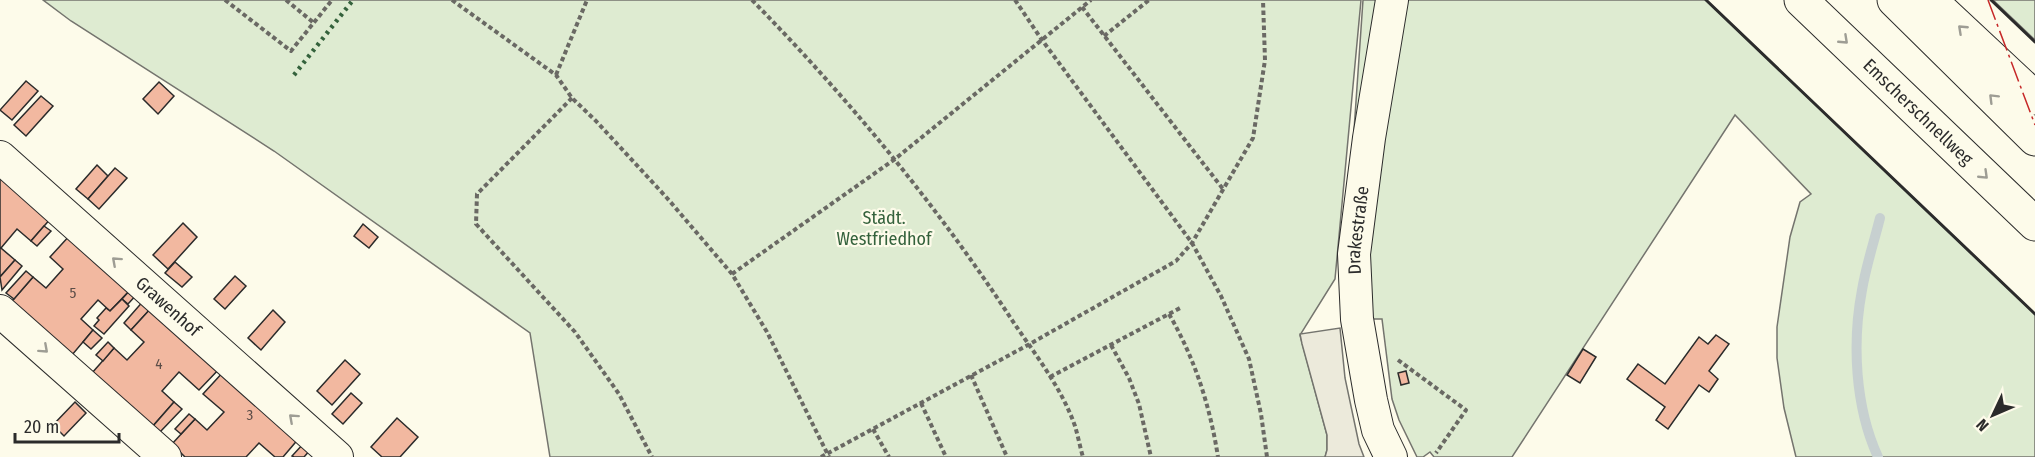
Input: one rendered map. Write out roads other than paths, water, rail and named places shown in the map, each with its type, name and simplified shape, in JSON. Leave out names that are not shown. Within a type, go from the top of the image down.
[{"type":"highway","name":"Emscherschnellweg","points":[[1801,0],[2035,224]]},
{"type":"highway","points":[[1894,0],[2035,139]]},
{"type":"highway","points":[[1930,0],[2035,98]]},
{"type":"street","name":"Drakestraße","points":[[1391,457],[1378,430],[1371,400],[1358,320],[1354,254],[1369,138],[1392,0]]},
{"type":"street","name":"Grawenhof","points":[[0,157],[337,457]]},
{"type":"street","points":[[0,310],[165,457]]},
{"type":"waterway","points":[[1878,457],[1870,438],[1860,396],[1857,331],[1862,290],[1880,218]]},
{"type":"park label","name":"Städt. Westfriedhof","points":[[884,228]]}]
